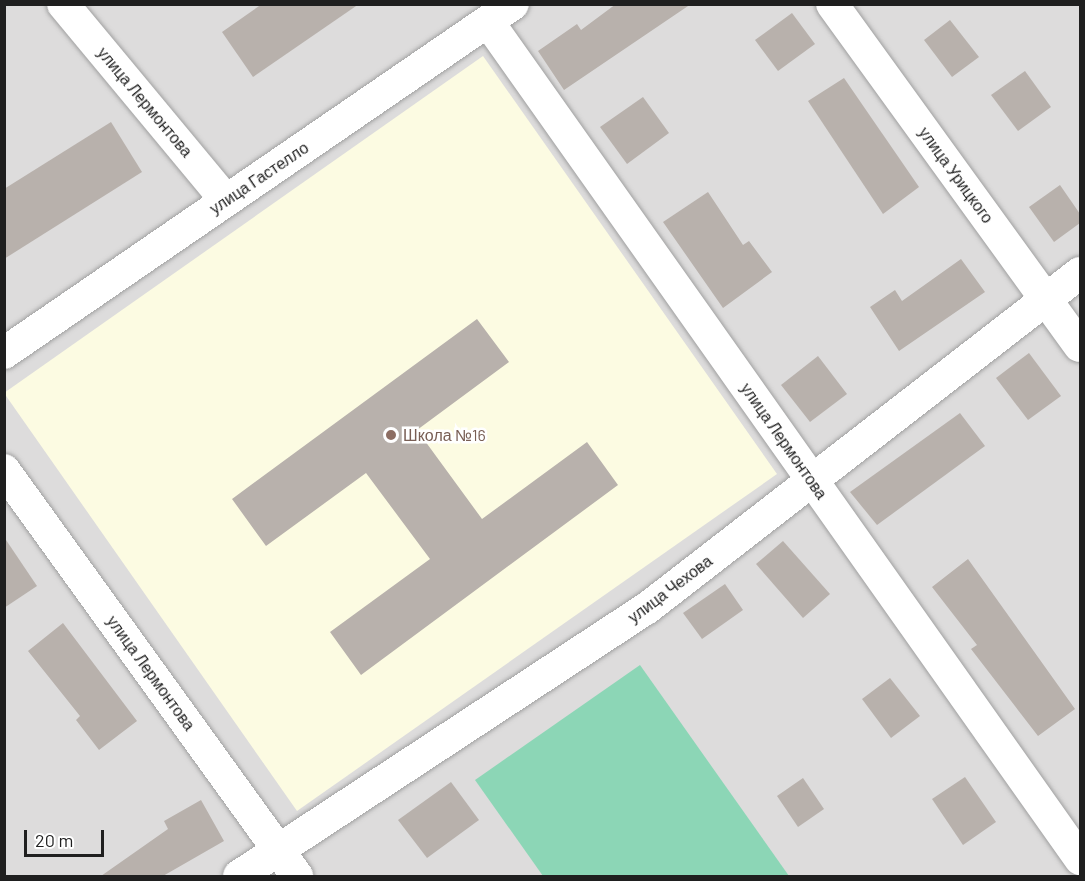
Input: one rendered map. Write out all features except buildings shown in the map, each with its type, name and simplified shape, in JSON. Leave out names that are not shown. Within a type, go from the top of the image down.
[{"type":"street","name":"улица Лермонтова","points":[[63,4],[226,200]]},
{"type":"street","name":"улица Гастелло","points":[[4,353],[489,23],[513,4]]},
{"type":"street","name":"улица Урицкого","points":[[832,4],[1080,346]]},
{"type":"street","name":"улица Лермонтова","points":[[489,23],[1080,859]]},
{"type":"street","name":"улица Чехова","points":[[239,876],[646,609],[1080,273]]},
{"type":"street","name":"улица Лермонтова","points":[[4,470],[297,876]]},
{"type":"shaded area","points":[[5,5],[1080,5],[1080,876],[5,876]]},
{"type":"shaded area","name":"Школа №16","points":[[483,56],[777,474],[297,811],[4,393]]},
{"type":"green space","points":[[640,665],[789,876],[543,876],[475,780]]},
{"type":"place","name":"Школа №16","points":[[391,435]]}]
